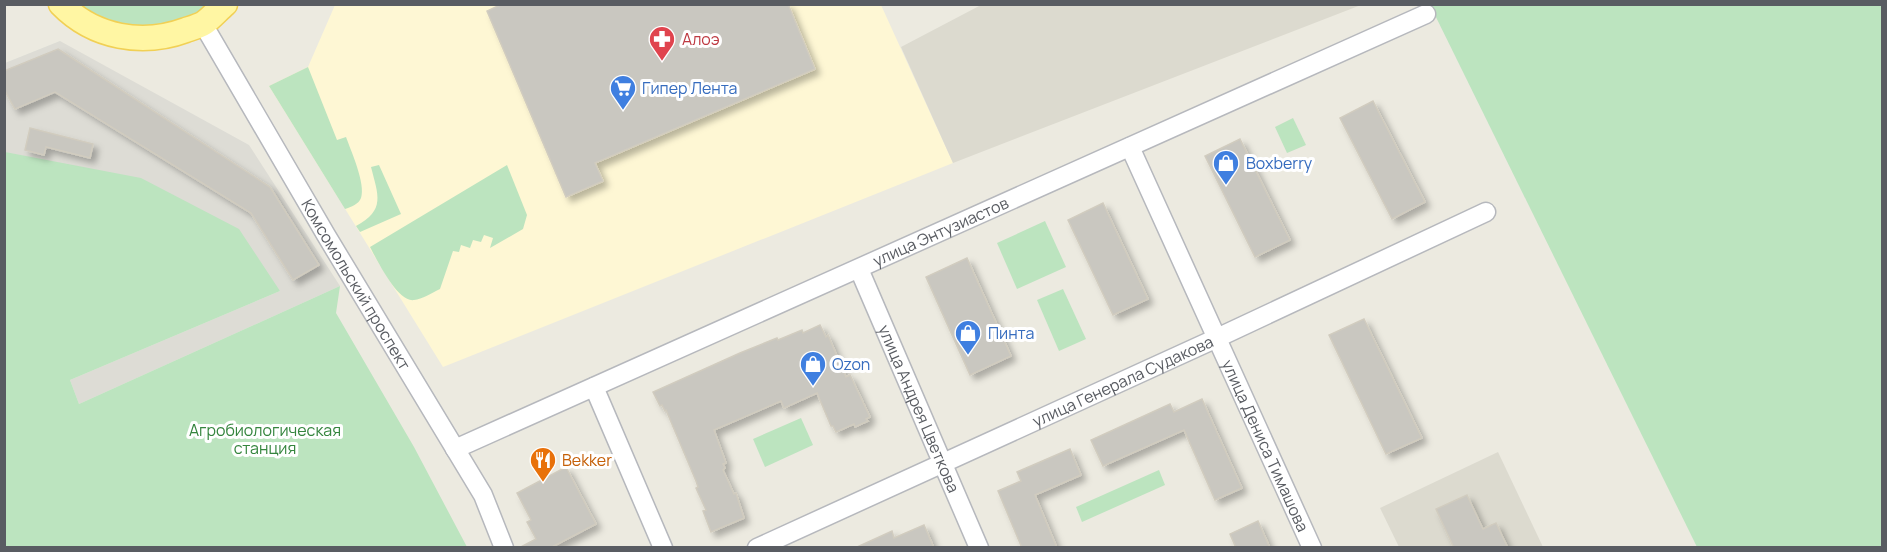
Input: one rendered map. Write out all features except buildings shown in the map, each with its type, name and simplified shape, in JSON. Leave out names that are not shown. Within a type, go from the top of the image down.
[{"type":"main road","points":[[62,4],[81,21],[100,31],[126,38],[146,39],[168,37],[203,24],[225,4]]},
{"type":"street","name":"улица Энтузиастов","points":[[455,449],[1426,14]]},
{"type":"street","name":"Комсомольский проспект","points":[[203,24],[326,235],[483,495],[504,548]]},
{"type":"street","name":"улица Дениса Тимашова","points":[[1130,147],[1312,548]]},
{"type":"street","name":"улица Генерала Судакова","points":[[757,548],[1217,338],[1486,212]]},
{"type":"street","name":"улица Андрея Цветкова","points":[[859,268],[979,548]]},
{"type":"street","points":[[594,387],[663,548]]},
{"type":"shaded area","points":[[335,5],[881,5],[953,163],[443,367],[269,86],[308,67]]},
{"type":"shaded area","points":[[981,5],[1361,5],[953,163],[901,47]]},
{"type":"shaded area","points":[[60,41],[249,145],[340,286],[79,404],[70,380],[280,291],[5,152],[5,63]]},
{"type":"shaded area","points":[[1498,452],[1543,547],[1399,547],[1380,508]]},
{"type":"green space","points":[[74,5],[208,5],[192,17],[154,31],[111,27]]},
{"type":"green space","points":[[1430,5],[1882,5],[1882,547],[1697,547]]},
{"type":"green space","points":[[308,67],[337,140],[346,137],[360,176],[361,198],[357,204],[345,209],[269,86]]},
{"type":"green space","points":[[1293,118],[1306,145],[1287,153],[1275,127]]},
{"type":"green space","name":"Агробиологическая станция","points":[[5,152],[141,178],[239,229],[280,291],[70,380],[79,404],[340,286],[336,313],[414,447],[467,547],[5,547]]},
{"type":"green space","points":[[379,165],[401,214],[360,232],[356,226],[366,220],[376,208],[377,194],[371,167]]},
{"type":"green space","points":[[507,165],[527,215],[523,229],[490,248],[493,238],[484,235],[481,242],[473,240],[470,248],[461,245],[459,252],[453,251],[440,289],[414,300],[401,295],[389,280],[370,247]]},
{"type":"green space","points":[[1045,221],[1066,267],[1017,289],[997,243]]},
{"type":"green space","points":[[1063,289],[1086,339],[1059,351],[1037,300]]},
{"type":"green space","points":[[801,418],[813,445],[765,467],[753,439]]},
{"type":"green space","points":[[1159,470],[1165,485],[1082,522],[1076,507]]},
{"type":"place","name":"Алоэ","points":[[662,62]]},
{"type":"place","name":"Гипер Лента","points":[[623,111]]},
{"type":"place","name":"Boxberry","points":[[1226,186]]},
{"type":"place","name":"Пинта","points":[[968,356]]},
{"type":"place","name":"Ozon","points":[[813,387]]},
{"type":"place","name":"Bekker","points":[[543,483]]}]
